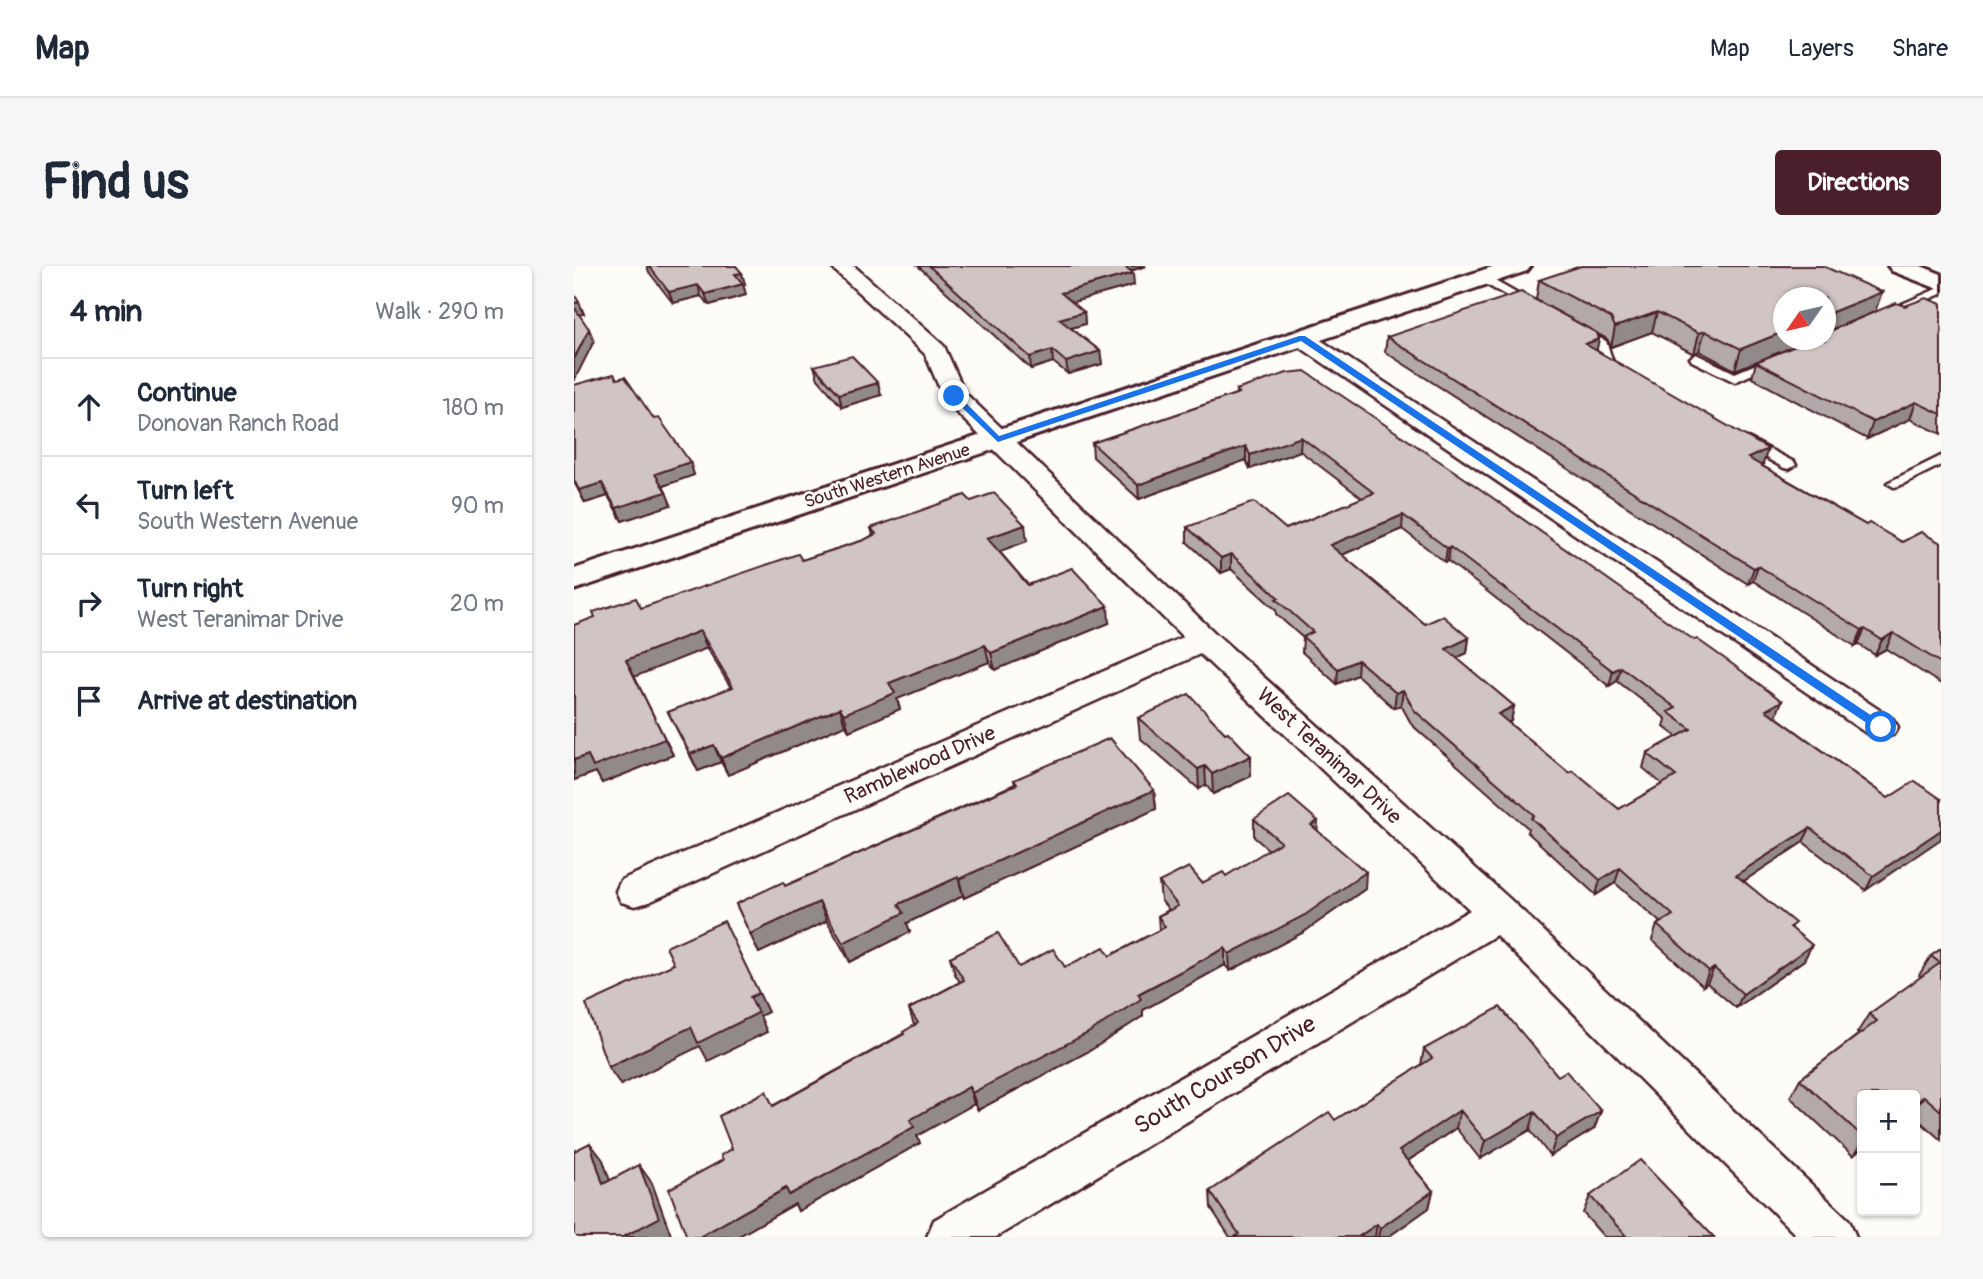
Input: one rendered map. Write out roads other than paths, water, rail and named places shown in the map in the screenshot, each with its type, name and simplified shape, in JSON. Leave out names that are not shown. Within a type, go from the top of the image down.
[{"type":"street","name":"West Teranimar Drive","points":[[841,266],[936,351],[954,396],[1204,640],[1499,913],[1832,1237]]},
{"type":"street","name":"South Western Avenue","points":[[574,580],[1518,266]]},
{"type":"street","points":[[1904,267],[1941,283]]},
{"type":"street","points":[[1302,338],[1881,727]]},
{"type":"street","name":"Ramblewood Drive","points":[[635,891],[1204,640]]},
{"type":"street","name":"South Courson Drive","points":[[951,1237],[1499,913]]},
{"type":"lane","points":[[1482,278],[1543,312]]},
{"type":"lane","points":[[1871,320],[1941,290]]},
{"type":"lane","points":[[1567,325],[1602,345],[1607,364],[1631,377]]},
{"type":"lane","points":[[1696,358],[1735,378],[1791,354]]},
{"type":"lane","points":[[1741,438],[1790,466]]},
{"type":"lane","points":[[1894,483],[1941,460]]}]
